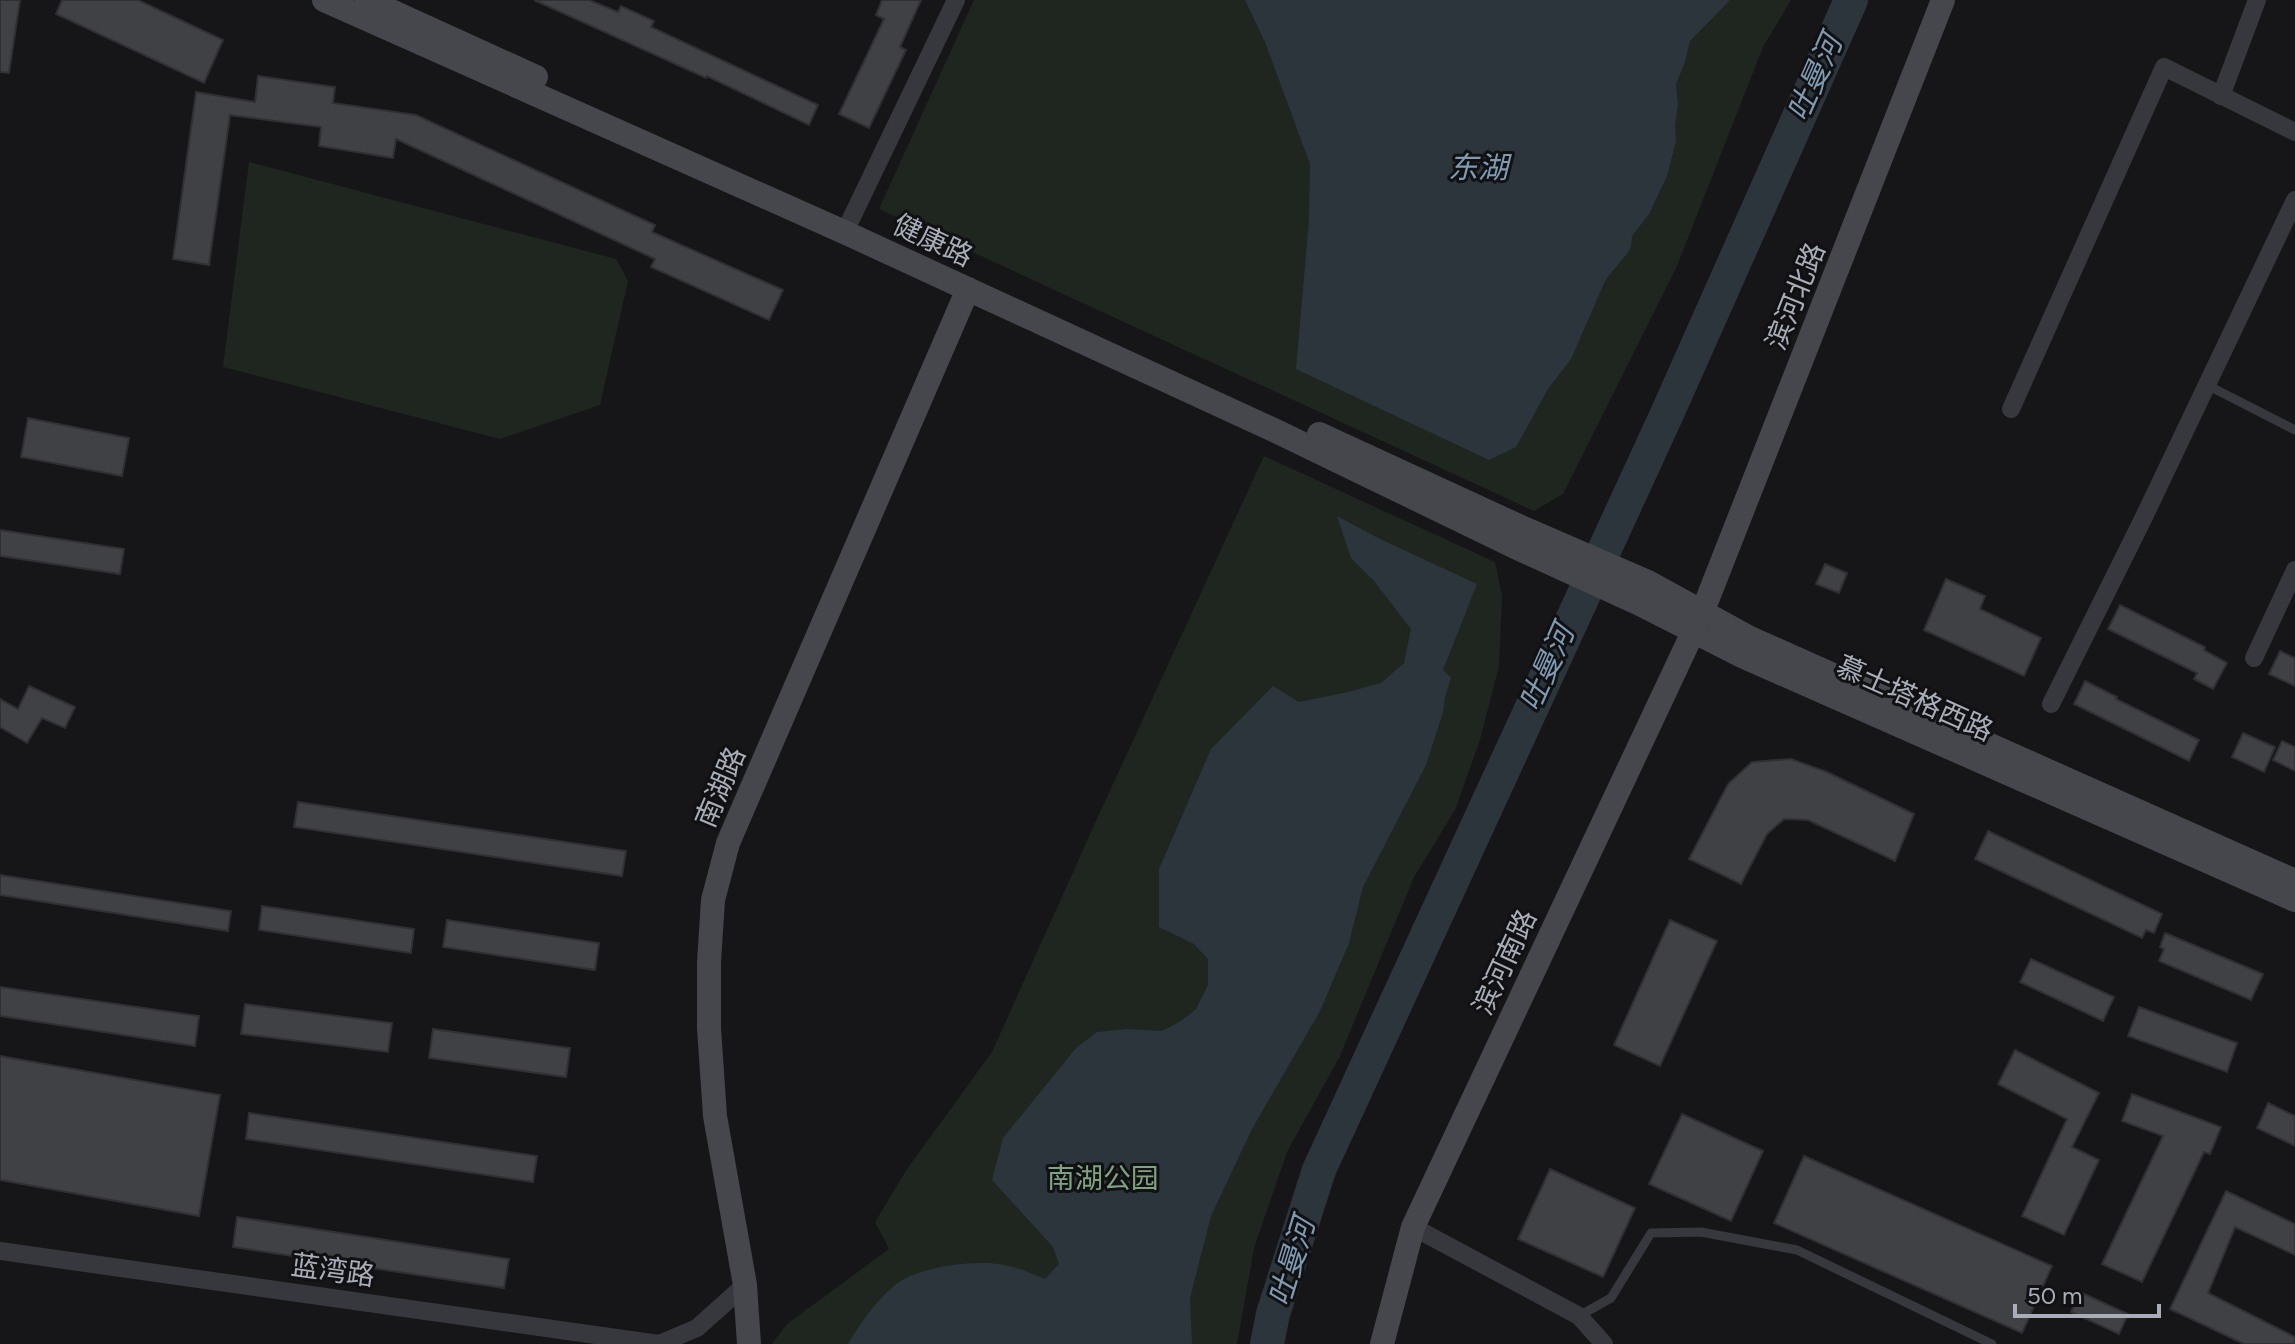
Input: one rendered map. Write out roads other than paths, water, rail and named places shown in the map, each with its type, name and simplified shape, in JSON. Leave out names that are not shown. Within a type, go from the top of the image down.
[{"type":"main road","name":"健康路","points":[[324,0],[1517,537]]},
{"type":"main road","name":"健康路","points":[[367,0],[851,219],[1517,537]]},
{"type":"main road","name":"滨河北路","points":[[1697,623],[1943,0]]},
{"type":"main road","name":"南湖路","points":[[749,1344],[745,1285],[715,1116],[709,1028],[713,900],[728,843],[968,289]]},
{"type":"main road","name":"慕士塔格西路","points":[[1517,537],[1644,593],[1697,623],[2294,883]]},
{"type":"main road","name":"滨河南路","points":[[1382,1344],[1413,1227],[1697,623]]},
{"type":"street","points":[[851,219],[956,0]]},
{"type":"street","points":[[2221,96],[2257,0]]},
{"type":"street","points":[[2011,409],[2164,67],[2295,132]]},
{"type":"street","points":[[2051,704],[2295,200]]},
{"type":"street","points":[[2254,658],[2295,570]]},
{"type":"street","points":[[1413,1227],[1579,1316],[1604,1344]]},
{"type":"street","name":"蓝湾路","points":[[0,1251],[659,1344],[697,1328],[745,1285]]},
{"type":"lane","points":[[2207,385],[2295,430]]},
{"type":"lane","points":[[1579,1316],[1611,1298],[1651,1233],[1701,1232],[1797,1250],[1992,1344]]},
{"type":"water","name":"东湖","points":[[1245,0],[1730,0],[1690,41],[1676,84],[1676,141],[1667,176],[1649,214],[1632,236],[1626,255],[1606,279],[1571,359],[1548,389],[1516,447],[1489,460],[1296,369],[1309,220],[1310,164],[1265,42]]},
{"type":"water","points":[[1337,516],[1477,584],[1443,670],[1451,678],[1426,765],[1363,887],[1349,943],[1320,1011],[1252,1129],[1211,1216],[1190,1298],[1192,1344],[848,1344],[881,1298],[895,1285],[917,1273],[947,1266],[992,1263],[1014,1267],[1045,1279],[1059,1264],[1053,1247],[992,1180],[1003,1138],[1076,1048],[1097,1032],[1127,1029],[1162,1031],[1196,1009],[1208,985],[1208,959],[1194,944],[1159,927],[1159,869],[1211,749],[1273,686],[1299,702],[1381,683],[1404,663],[1411,629],[1374,581],[1351,558]]},
{"type":"waterway","name":"吐曼河","points":[[1267,1344],[1273,1314],[1319,1170],[1666,416],[1851,0]]},
{"type":"park label","name":"南湖公园","points":[[1103,1178]]}]
